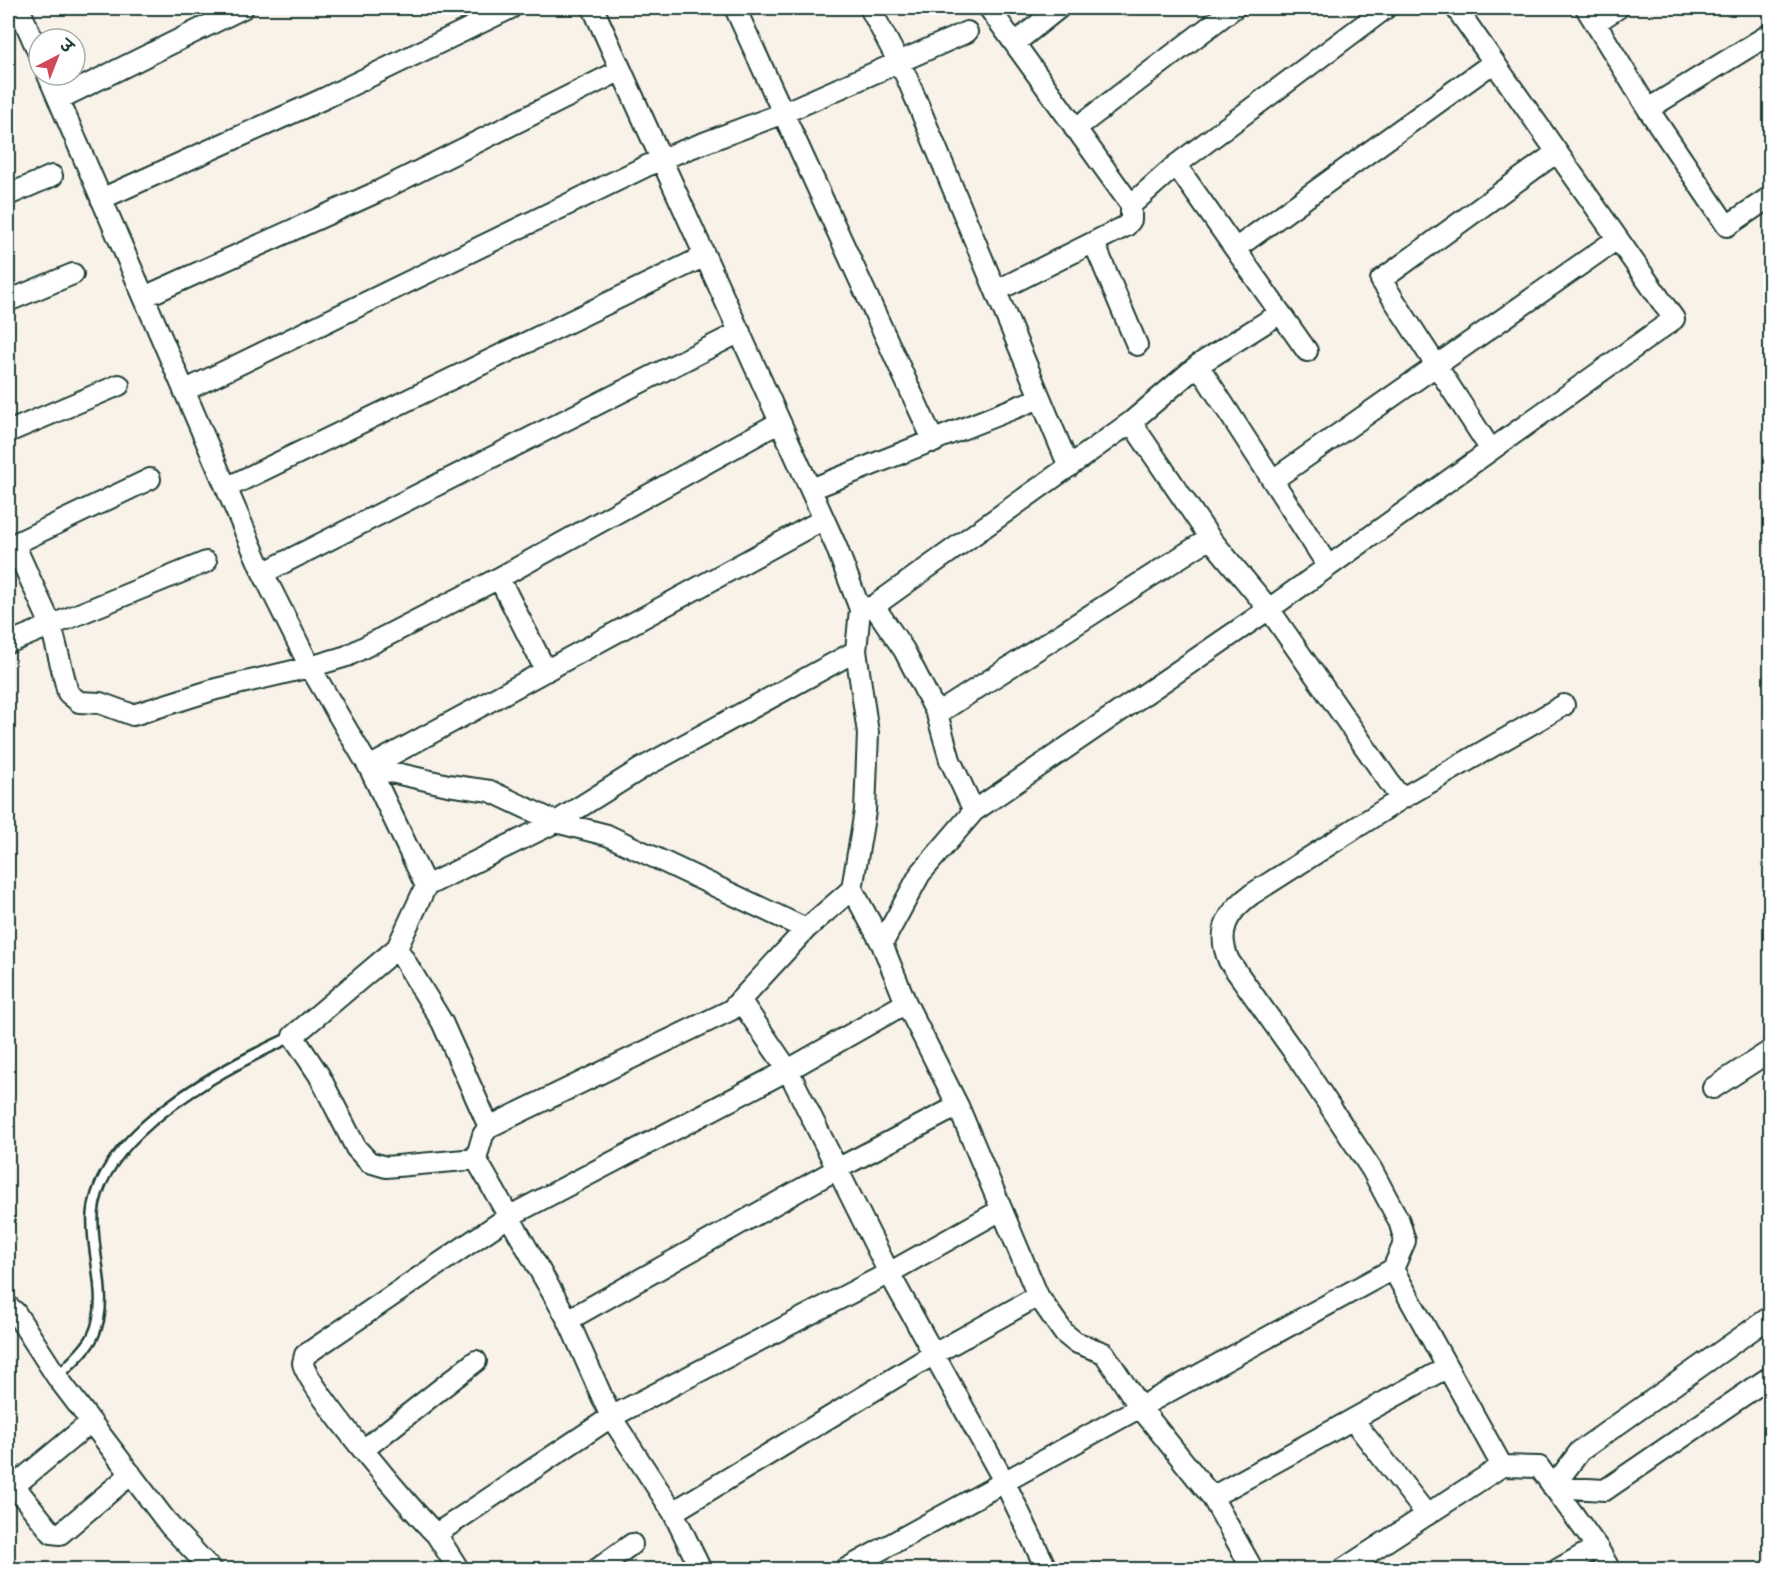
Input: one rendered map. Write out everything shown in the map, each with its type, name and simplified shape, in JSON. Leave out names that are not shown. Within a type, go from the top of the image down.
[{"type":"street","points":[[19,8],[27,27]]},
{"type":"street","points":[[59,99],[243,8]]},
{"type":"street","points":[[101,199],[323,99],[511,8]]},
{"type":"street","points":[[593,8],[824,519],[867,608],[904,650],[937,714],[950,760],[974,810]]},
{"type":"street","points":[[735,8],[781,114],[934,442]]},
{"type":"street","points":[[870,8],[899,63],[1069,467]]},
{"type":"street","points":[[989,8],[1131,205],[1131,220],[1126,226],[996,291]]},
{"type":"street","points":[[1015,43],[1059,8]]},
{"type":"street","points":[[1075,129],[1234,8]]},
{"type":"street","points":[[1131,205],[1176,165],[1386,8]]},
{"type":"street","points":[[882,944],[920,874],[974,810],[1269,609],[1674,319],[1456,8]]},
{"type":"street","points":[[1618,8],[1591,15],[1648,109],[1726,226],[1770,197]]},
{"type":"street","points":[[184,391],[661,159],[781,114],[967,32]]},
{"type":"street","points":[[1648,109],[1770,34]]},
{"type":"street","points":[[1235,249],[1494,62]]},
{"type":"street","points":[[144,297],[377,192],[621,70]]},
{"type":"street","points":[[54,87],[263,573],[310,667],[369,766],[426,886]]},
{"type":"street","points":[[1491,450],[1381,280],[1557,152]]},
{"type":"street","points":[[1176,165],[1307,351]]},
{"type":"street","points":[[8,195],[52,176]]},
{"type":"street","points":[[1273,480],[1617,239]]},
{"type":"street","points":[[1094,243],[1137,345]]},
{"type":"street","points":[[226,488],[705,256]]},
{"type":"street","points":[[8,302],[73,274]]},
{"type":"street","points":[[1253,1569],[1212,1497],[1139,1406],[1104,1353],[1075,1342],[1064,1333],[1038,1296],[958,1106],[906,1003],[882,944],[852,889],[865,811],[868,733],[856,651],[867,608],[1131,422],[1198,365],[1280,314]]},
{"type":"street","points":[[263,573],[740,332]]},
{"type":"street","points":[[1198,365],[1328,566]]},
{"type":"street","points":[[8,432],[119,385]]},
{"type":"street","points":[[811,489],[1040,398]]},
{"type":"street","points":[[150,480],[11,546],[51,625],[68,693],[79,702],[100,703],[133,715],[216,689],[347,656],[499,578],[780,422]]},
{"type":"street","points":[[1131,422],[1210,538],[1269,609],[1401,800]]},
{"type":"street","points":[[369,766],[824,519]]},
{"type":"street","points":[[937,714],[1210,538]]},
{"type":"street","points":[[8,643],[206,562]]},
{"type":"street","points":[[499,578],[546,671]]},
{"type":"street","points":[[476,1159],[386,1167],[369,1162],[356,1148],[320,1075],[293,1036],[397,948],[426,886],[556,822],[642,768],[856,651]]},
{"type":"street","points":[[844,1569],[1393,1269],[1405,1241],[1399,1221],[1372,1170],[1296,1055],[1229,961],[1221,945],[1224,927],[1240,903],[1401,800],[1564,705]]},
{"type":"street","points":[[369,766],[448,785],[490,791],[556,822],[607,835],[806,929]]},
{"type":"street","points":[[701,1569],[673,1512],[611,1417],[568,1320],[476,1159],[483,1135],[489,1127],[731,1010],[806,929],[852,889]]},
{"type":"street","points":[[397,948],[442,1022],[489,1127]]},
{"type":"street","points":[[740,1000],[788,1070],[889,1273],[1005,1483],[1047,1569]]},
{"type":"street","points":[[459,1569],[436,1534],[363,1450],[305,1371],[303,1363],[305,1355],[508,1217],[788,1070],[906,1003]]},
{"type":"street","points":[[1713,1088],[1770,1051]]},
{"type":"street","points":[[568,1320],[837,1169],[958,1106]]},
{"type":"street","points":[[436,1534],[611,1417],[889,1273],[1001,1210]]},
{"type":"street","points":[[1393,1269],[1502,1466]]},
{"type":"street","points":[[673,1512],[934,1354],[1038,1296]]},
{"type":"street","points":[[8,1306],[15,1312],[57,1377],[198,1566]]},
{"type":"street","points":[[1553,1487],[1580,1451],[1770,1317]]},
{"type":"street","points":[[363,1450],[476,1361]]},
{"type":"street","points":[[1212,1497],[1446,1368]]},
{"type":"street","points":[[1553,1487],[1605,1490],[1770,1377]]},
{"type":"street","points":[[1353,1420],[1426,1515]]},
{"type":"street","points":[[91,1422],[11,1482],[52,1533],[60,1533],[131,1474]]},
{"type":"street","points":[[1342,1569],[1502,1466],[1539,1467],[1597,1546],[1610,1569]]},
{"type":"street","points":[[596,1569],[632,1544]]},
{"type":"street","points":[[1557,1569],[1597,1546]]},
{"type":"lane","points":[[57,1377],[93,1337],[100,1312],[93,1213],[103,1174],[124,1145],[156,1116],[250,1056],[293,1036]]}]
